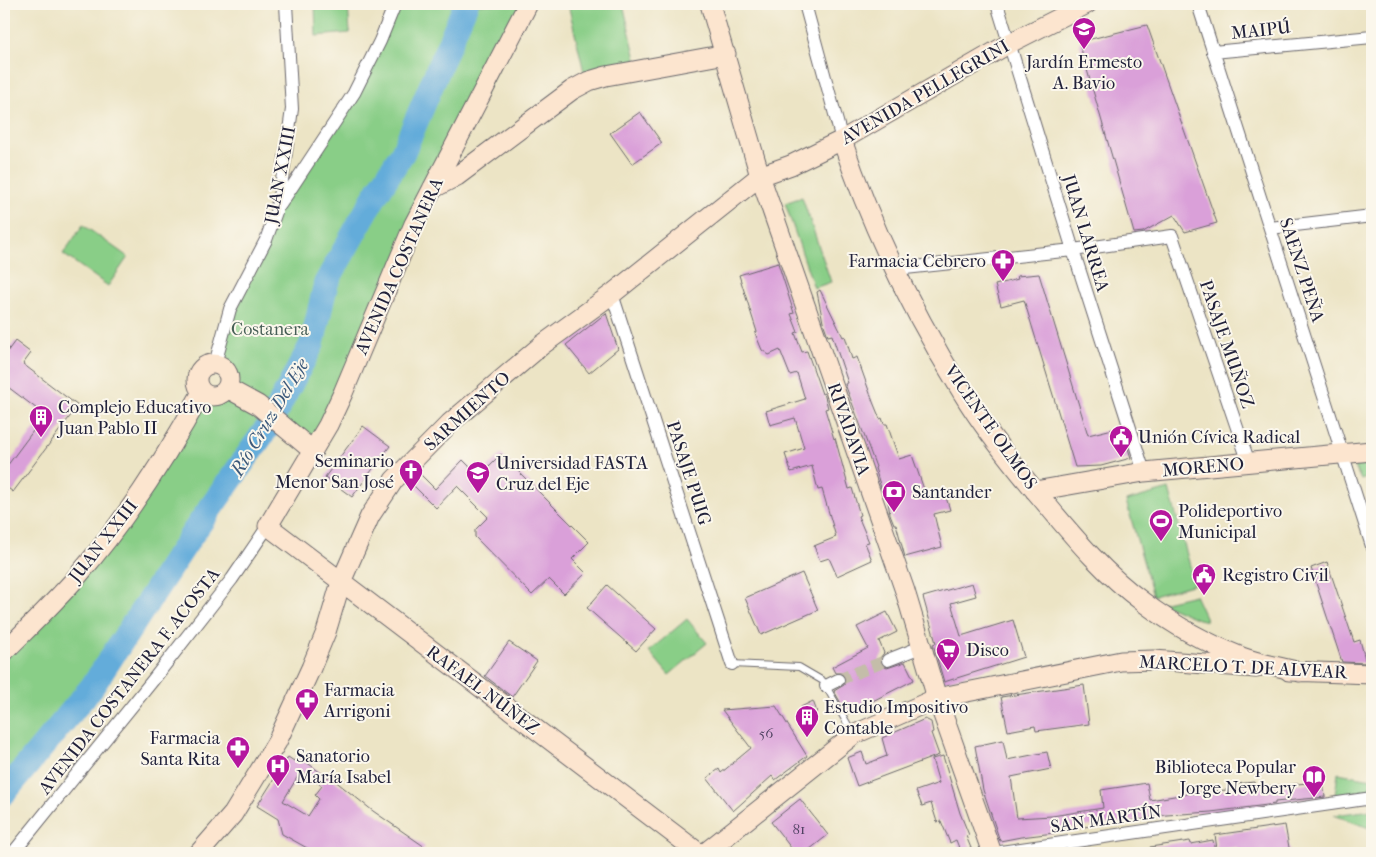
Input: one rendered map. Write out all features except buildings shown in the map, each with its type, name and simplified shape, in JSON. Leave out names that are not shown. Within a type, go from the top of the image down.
[{"type":"street","name":"JUAN XXIII","points":[[214,364],[230,309],[259,256],[276,212],[284,172],[292,109],[286,4]]},
{"type":"street","points":[[276,212],[354,93],[380,41],[395,4]]},
{"type":"street","name":"AVENIDA COSTANERA","points":[[268,526],[313,451],[343,393],[414,224],[528,4]]},
{"type":"street","name":"RIVADAVIA","points":[[710,4],[760,176],[905,590],[937,698],[993,853]]},
{"type":"street","name":"VICENTE OLMOS","points":[[805,4],[842,140],[854,176],[896,270],[926,330],[962,393],[994,438],[1086,552],[1143,602],[1195,634],[1242,657],[1300,672]]},
{"type":"street","name":"JUAN LARREA","points":[[997,4],[1144,472]]},
{"type":"street","name":"AVENIDA PELLEGRINI","points":[[760,176],[791,166],[842,140],[1010,43],[1087,4]]},
{"type":"street","name":"SAENZ PEÑA","points":[[1198,4],[1372,546]]},
{"type":"street","name":"MAIPÚ","points":[[1213,52],[1372,37]]},
{"type":"street","points":[[432,190],[457,176],[572,90],[589,81],[606,76],[726,54]]},
{"type":"street","name":"SARMIENTO","points":[[199,853],[233,814],[277,742],[296,704],[326,632],[341,582],[370,516],[394,480],[450,423],[542,345],[612,294],[760,176]]},
{"type":"street","points":[[1270,228],[1372,216]]},
{"type":"street","name":"PASAJE MUÑOZ","points":[[1073,250],[1172,236],[1249,463]]},
{"type":"street","points":[[896,270],[1073,250]]},
{"type":"street","name":"PASAJE PUIG","points":[[612,294],[732,664]]},
{"type":"street","points":[[214,364],[222,367],[228,374],[229,382],[227,388],[216,396],[202,392],[197,383],[199,372],[206,366],[214,364]]},
{"type":"street","points":[[227,388],[258,405],[313,451]]},
{"type":"street","name":"JUAN XXIII","points":[[4,652],[75,579],[106,541],[167,454],[202,392]]},
{"type":"street","name":"MORENO","points":[[1035,491],[1144,472],[1372,451]]},
{"type":"street","name":"RAFAEL NÚÑEZ","points":[[268,526],[699,853]]},
{"type":"street","name":"AVENIDA COSTANERA F. ACOSTA","points":[[13,853],[178,649],[232,579],[268,526]]},
{"type":"street","points":[[888,660],[921,647]]},
{"type":"street","name":"MARCELO T. DE ALVEAR","points":[[705,853],[853,735],[937,698],[1120,661],[1154,660],[1300,672],[1372,674]]},
{"type":"street","points":[[826,686],[838,680]]},
{"type":"street","name":"SAN MARTÍN","points":[[993,853],[1372,798]]},
{"type":"lane","points":[[732,664],[799,667],[824,681],[853,735]]},
{"type":"green space","points":[[315,4],[348,4],[350,33],[316,36]]},
{"type":"green space","name":"Costanera","points":[[398,4],[466,4],[445,54],[468,4],[528,4],[313,451],[272,417],[267,428],[193,533],[92,687],[4,793],[4,652],[28,627],[208,395],[221,393],[226,389],[228,383],[227,372],[215,364],[276,212],[354,93]]},
{"type":"green space","points":[[568,4],[623,4],[637,63],[585,76]]},
{"type":"green space","points":[[802,197],[831,282],[814,288],[785,203]]},
{"type":"green space","points":[[83,225],[128,257],[108,286],[63,254]]},
{"type":"green space","points":[[1372,462],[1372,476],[1361,480],[1354,465]]},
{"type":"green space","name":"Polideportivo Municipal","points":[[1169,489],[1195,584],[1153,596],[1126,501]]},
{"type":"green space","points":[[1195,595],[1207,621],[1161,603]]},
{"type":"green space","points":[[687,619],[707,643],[669,675],[649,651]]},
{"type":"green space","points":[[1338,773],[1372,779],[1372,790],[1335,795]]},
{"type":"green space","points":[[1372,810],[1372,829],[1334,815]]},
{"type":"waterway","name":"Río Cruz Del Eje","points":[[4,793],[92,687],[193,533],[267,428],[312,344],[326,283],[372,201],[403,152],[466,4]]},
{"type":"tunnel","points":[[838,680],[888,660]]},
{"type":"place","name":"Jardín Ermesto A. Bavio","points":[[1084,50]]},
{"type":"place","name":"Farmacia Cebrero","points":[[1003,282]]},
{"type":"place","name":"Complejo Educativo Juan Pablo II","points":[[41,438]]},
{"type":"place","name":"Unión Cívica Radical","points":[[1121,458]]},
{"type":"place","name":"Seminario Menor San José","points":[[411,492]]},
{"type":"place","name":"Universidad FASTA Cruz del Eje","points":[[478,494]]},
{"type":"place","name":"Santander","points":[[894,513]]},
{"type":"place","name":"Polideportivo Municipal","points":[[1161,542]]},
{"type":"place","name":"Registro Civil","points":[[1204,596]]},
{"type":"place","name":"Disco","points":[[948,671]]},
{"type":"place","name":"Farmacia Arrigoni","points":[[307,721]]},
{"type":"place","name":"Estudio Impositivo Contable","points":[[807,738]]},
{"type":"place","name":"Farmacia Santa Rita","points":[[238,769]]},
{"type":"place","name":"Sanatorio María Isabel","points":[[278,787]]},
{"type":"place","name":"Biblioteca Popular Jorge Newbery","points":[[1314,798]]}]
